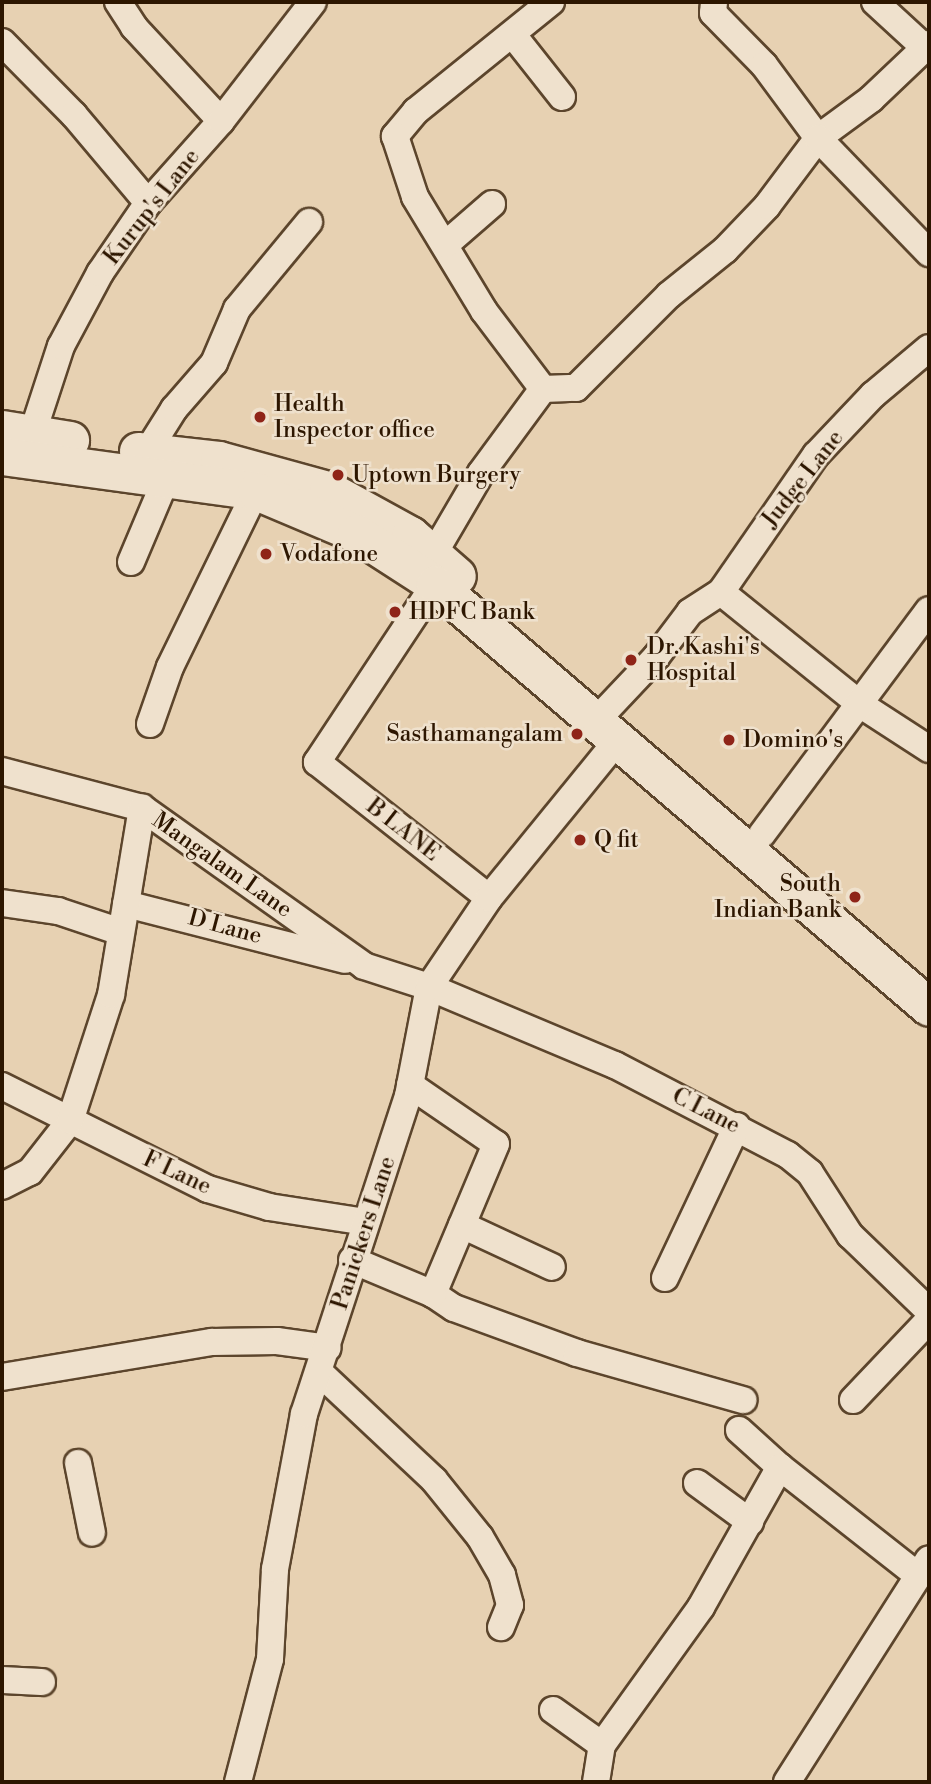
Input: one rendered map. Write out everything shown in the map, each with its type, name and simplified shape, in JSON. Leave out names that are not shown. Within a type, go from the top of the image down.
[{"type":"main road","points":[[14,444],[157,466],[256,491],[434,569]]},
{"type":"main road","points":[[157,466],[219,460],[328,490],[410,535],[434,569],[613,724],[929,1007]]},
{"type":"main road","points":[[613,724],[762,834],[929,974]]},
{"type":"street","points":[[118,2],[134,27],[221,121]]},
{"type":"street","name":"Kurup's Lane","points":[[14,444],[100,273],[148,204],[221,121],[313,2]]},
{"type":"street","points":[[543,389],[484,311],[446,244],[415,197],[395,136],[416,111],[551,2]]},
{"type":"street","points":[[714,2],[713,13],[764,65],[818,138],[929,253]]},
{"type":"street","points":[[543,389],[576,388],[669,295],[732,242],[767,206],[818,138],[927,46],[875,2]]},
{"type":"street","points":[[513,35],[562,97]]},
{"type":"street","points":[[2,41],[74,115],[148,204]]},
{"type":"street","points":[[446,244],[492,204]]},
{"type":"street","points":[[131,562],[174,409],[214,363],[237,309],[309,222]]},
{"type":"street","name":"Judge Lane","points":[[720,592],[816,455],[873,396],[929,348]]},
{"type":"street","points":[[434,569],[481,473],[543,389]]},
{"type":"street","points":[[150,724],[170,667],[256,491]]},
{"type":"street","name":"B LANE","points":[[434,569],[317,762],[489,898]]},
{"type":"street","points":[[720,592],[861,705],[929,748]]},
{"type":"street","name":"Panickers Lane","points":[[238,1782],[270,1659],[275,1569],[304,1415],[410,1085],[429,987],[613,724],[656,657],[690,612],[720,592]]},
{"type":"street","points":[[762,834],[861,705],[929,610]]},
{"type":"street","name":"Mangalam Lane","points":[[2,771],[142,808],[364,965],[429,987]]},
{"type":"street","points":[[2,1186],[30,1172],[70,1121],[111,995],[142,808]]},
{"type":"street","points":[[2,903],[58,911],[121,932]]},
{"type":"street","name":"D Lane","points":[[126,904],[364,965]]},
{"type":"street","name":"C Lane","points":[[429,987],[615,1065],[737,1126],[810,1173],[850,1234],[929,1311]]},
{"type":"street","points":[[410,1085],[496,1144],[433,1294]]},
{"type":"street","name":"F Lane","points":[[2,1086],[236,1199],[366,1222]]},
{"type":"street","points":[[665,1278],[737,1126]]},
{"type":"street","points":[[462,1225],[539,1254]]},
{"type":"street","points":[[352,1260],[433,1294],[454,1308],[577,1353],[743,1400]]},
{"type":"street","points":[[853,1400],[929,1320]]},
{"type":"street","points":[[2,1377],[212,1342],[277,1341],[323,1360],[434,1480],[480,1537],[502,1575],[510,1605],[501,1627]]},
{"type":"street","points":[[739,1430],[780,1467],[923,1567],[788,1782]]},
{"type":"street","points":[[78,1463],[92,1532]]},
{"type":"street","points":[[596,1782],[602,1745],[701,1607],[780,1467]]},
{"type":"street","points":[[697,1483],[750,1522]]},
{"type":"street","points":[[2,1680],[42,1682]]},
{"type":"street","points":[[553,1710],[602,1745]]},
{"type":"place","name":"Health Inspector office","points":[[260,417]]},
{"type":"place","name":"Uptown Burgery","points":[[338,475]]},
{"type":"place","name":"Vodafone","points":[[266,554]]},
{"type":"place","name":"HDFC Bank","points":[[395,612]]},
{"type":"place","name":"Dr. Kashi's Hospital","points":[[631,660]]},
{"type":"place","name":"Sasthamangalam","points":[[577,734]]},
{"type":"place","name":"Domino's","points":[[729,740]]},
{"type":"place","name":"Q fit","points":[[580,840]]},
{"type":"place","name":"South Indian Bank","points":[[855,897]]}]
